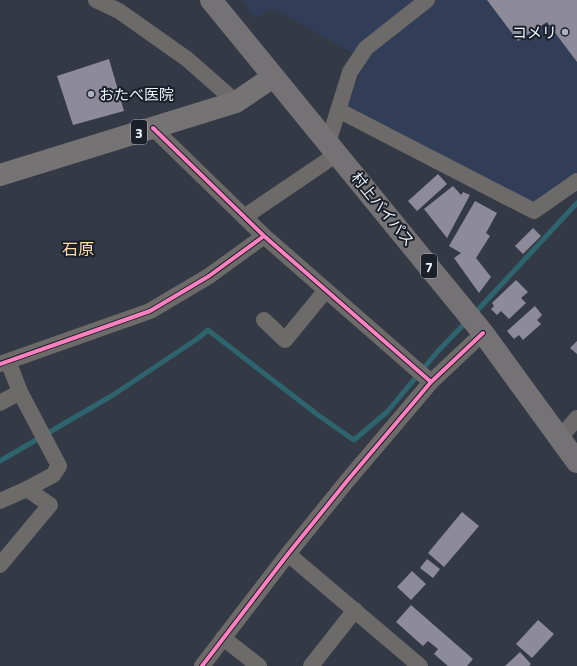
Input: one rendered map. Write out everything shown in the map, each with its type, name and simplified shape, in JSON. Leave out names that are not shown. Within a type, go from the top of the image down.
[{"type":"highway","name":"村上バイパス","points":[[211,0],[483,333],[577,462]]},
{"type":"main road","name":"3","points":[[0,175],[236,102],[273,77]]},
{"type":"street","points":[[96,0],[119,11],[187,59],[236,102]]},
{"type":"street","points":[[244,217],[333,148],[338,110],[350,72],[366,48],[427,0]]},
{"type":"street","points":[[338,110],[534,211],[577,181]]},
{"type":"street","points":[[153,128],[264,236],[431,382]]},
{"type":"street","points":[[0,501],[53,475],[59,466],[4,362],[150,311],[209,276],[264,236]]},
{"type":"street","points":[[264,320],[285,340],[326,290]]},
{"type":"street","points":[[202,666],[288,554],[347,481],[431,382],[483,333]]},
{"type":"street","points":[[0,403],[20,392]]},
{"type":"street","points":[[560,438],[577,418]]},
{"type":"street","points":[[0,565],[50,505],[27,489]]},
{"type":"street","points":[[288,554],[420,666]]},
{"type":"street","points":[[311,666],[355,610]]},
{"type":"street","points":[[223,638],[259,666]]},
{"type":"shaded area","points":[[242,0],[577,0],[577,172],[535,204],[347,105],[366,61],[273,8],[255,18]]},
{"type":"building","name":"コメリ","points":[[487,0],[577,0],[577,62],[547,22],[518,41]]},
{"type":"building","name":"おたべ医院","points":[[109,59],[124,111],[73,125],[57,76]]},
{"type":"building","points":[[438,174],[447,184],[417,211],[408,201]]},
{"type":"building","points":[[453,186],[461,195],[463,192],[470,195],[447,238],[424,209]]},
{"type":"building","points":[[475,201],[497,213],[486,233],[490,236],[476,258],[491,277],[479,293],[454,258],[461,253],[449,246]]},
{"type":"building","points":[[533,228],[541,236],[523,254],[515,246]]},
{"type":"building","points":[[516,280],[528,292],[521,298],[526,303],[509,319],[501,311],[497,315],[491,309],[494,306],[492,303]]},
{"type":"building","points":[[535,306],[542,315],[537,320],[541,324],[523,340],[519,335],[514,339],[507,331]]},
{"type":"building","points":[[577,341],[577,354],[570,348]]},
{"type":"building","points":[[462,512],[479,526],[444,567],[428,553]]},
{"type":"building","points":[[427,559],[440,569],[433,578],[420,568]]},
{"type":"building","points":[[412,571],[426,584],[411,600],[397,587]]},
{"type":"building","points":[[411,605],[473,659],[467,666],[448,666],[434,654],[438,649],[428,641],[423,646],[396,622]]},
{"type":"building","points":[[538,620],[554,634],[532,658],[516,644]]},
{"type":"building","points":[[520,652],[531,664],[529,666],[505,666]]},
{"type":"waterway","points":[[474,314],[577,203]]},
{"type":"waterway","points":[[0,461],[113,395],[197,339],[208,330],[318,415],[354,440],[387,412],[438,351],[467,321]]},
{"type":"cycle path","points":[[153,128],[264,236],[431,382]]},
{"type":"cycle path","points":[[0,364],[150,311],[209,276],[264,236]]},
{"type":"cycle path","points":[[202,666],[288,554],[347,481],[431,382],[483,333]]},
{"type":"place","name":"コメリ","points":[[565,32]]},
{"type":"place","name":"おたべ医院","points":[[91,94]]},
{"type":"district","name":"石原","points":[[78,249]]}]
